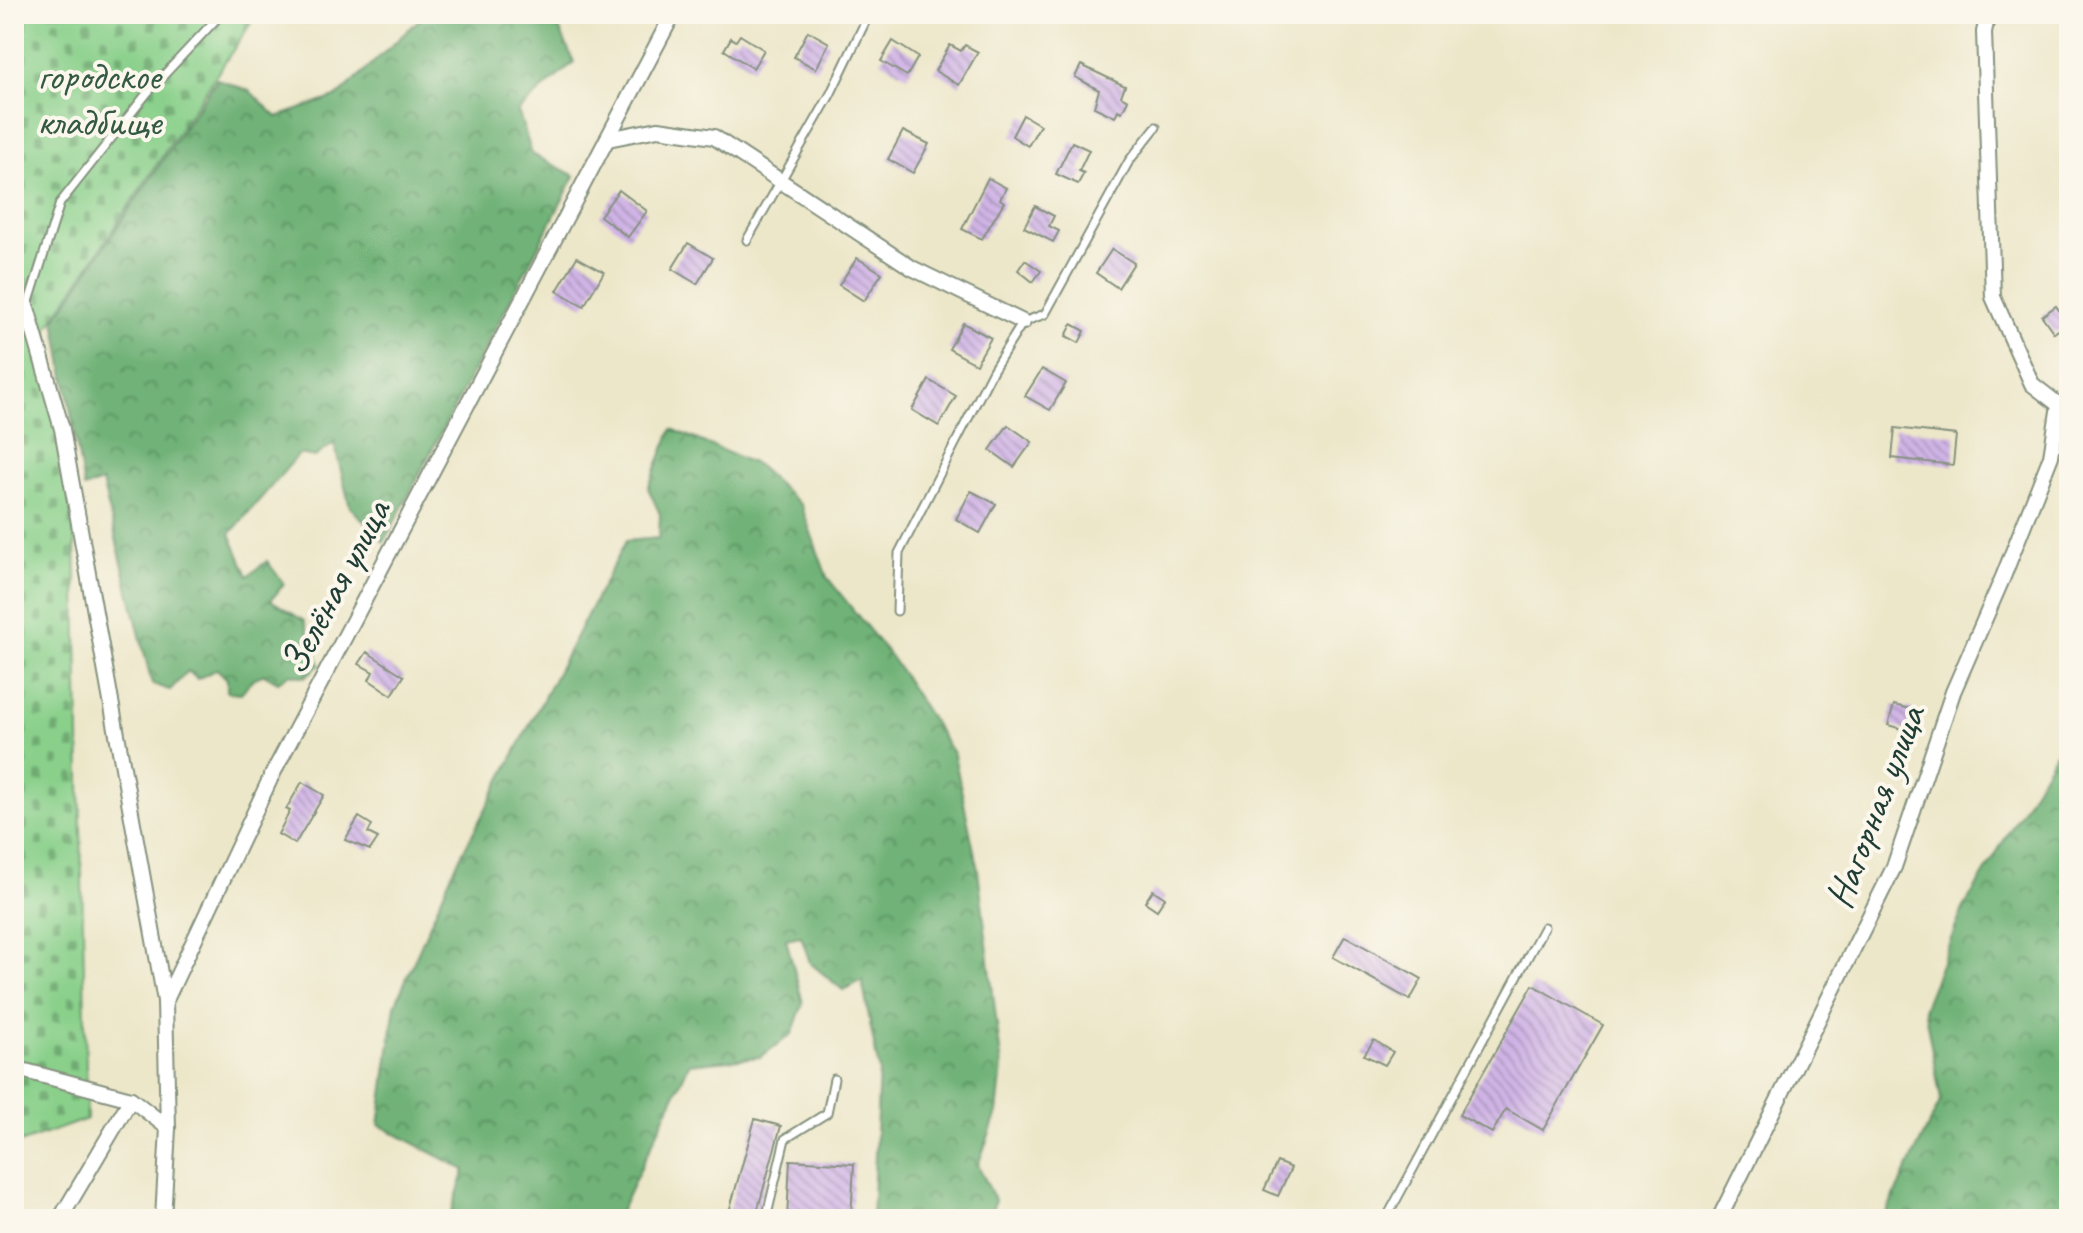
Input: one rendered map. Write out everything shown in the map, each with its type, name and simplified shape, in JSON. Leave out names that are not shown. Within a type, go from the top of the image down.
[{"type":"street","name":"Зелёная улица","points":[[163,1219],[168,1128],[165,1002],[272,775],[673,14]]},
{"type":"street","points":[[1988,14],[1984,32],[1993,297],[2032,384],[2064,400]]},
{"type":"street","points":[[608,139],[658,129],[714,137],[784,180],[912,268],[1023,322]]},
{"type":"street","points":[[27,308],[62,429],[165,1002]]},
{"type":"street","name":"Нагорная улица","points":[[1719,1219],[1894,867],[1953,692],[2051,456],[2064,400]]},
{"type":"street","points":[[14,1068],[131,1099],[168,1128]]},
{"type":"street","points":[[60,1219],[131,1099]]},
{"type":"lane","points":[[27,308],[60,203],[148,92],[221,14]]},
{"type":"lane","points":[[747,240],[784,180],[869,14]]},
{"type":"lane","points":[[897,611],[899,553],[993,370],[1023,322],[1045,314],[1129,161],[1156,127]]},
{"type":"lane","points":[[1386,1219],[1544,927]]},
{"type":"lane","points":[[766,1219],[785,1139],[827,1113],[834,1079]]},
{"type":"green space","name":"городское кладбище","points":[[14,14],[257,14],[47,329],[75,538],[87,1119],[14,1145]]},
{"type":"green space","points":[[425,14],[553,14],[574,62],[518,111],[532,154],[575,176],[384,542],[350,507],[334,443],[315,457],[299,454],[230,534],[248,576],[267,561],[284,584],[271,600],[304,621],[320,665],[305,677],[290,674],[278,682],[264,674],[253,679],[241,693],[227,692],[227,679],[217,669],[197,679],[188,671],[170,690],[152,684],[102,482],[84,488],[55,320],[217,79],[250,91],[277,117],[338,96]]},
{"type":"green space","points":[[672,429],[757,465],[801,505],[827,577],[894,661],[954,755],[978,870],[1002,1067],[997,1113],[978,1165],[995,1200],[990,1219],[872,1219],[879,1071],[862,980],[843,990],[810,963],[801,936],[786,939],[803,1003],[792,1034],[760,1057],[689,1064],[617,1219],[449,1219],[465,1170],[379,1125],[395,1005],[452,873],[626,541],[659,538],[660,514],[648,488]]},
{"type":"green space","points":[[2069,731],[2069,1219],[1883,1219],[1941,1100],[1924,1007],[1963,909]]},
{"type":"building","points":[[808,31],[829,43],[816,69],[794,57]]},
{"type":"building","points":[[740,35],[764,50],[753,68],[724,50],[731,38],[736,41]]},
{"type":"building","points":[[893,41],[918,57],[907,76],[881,61]]},
{"type":"building","points":[[950,45],[961,51],[965,45],[978,52],[959,85],[935,71]]},
{"type":"building","points":[[1081,65],[1125,86],[1121,96],[1128,100],[1122,112],[1118,110],[1115,117],[1094,107],[1099,90],[1075,77]]},
{"type":"building","points":[[1023,115],[1040,125],[1028,146],[1012,136]]},
{"type":"building","points":[[903,131],[929,144],[913,173],[888,159]]},
{"type":"building","points":[[1072,142],[1089,150],[1079,171],[1084,173],[1078,184],[1056,174]]},
{"type":"building","points":[[988,178],[1006,188],[1000,199],[1004,202],[982,239],[962,229]]},
{"type":"building","points":[[619,190],[647,211],[628,237],[600,216]]},
{"type":"building","points":[[1035,206],[1054,216],[1049,226],[1059,231],[1053,242],[1024,227]]},
{"type":"building","points":[[688,243],[713,258],[697,284],[672,269]]},
{"type":"building","points":[[1112,249],[1134,263],[1118,288],[1096,273]]},
{"type":"building","points":[[577,257],[604,272],[584,306],[557,291]]},
{"type":"building","points":[[857,258],[882,273],[864,301],[839,285]]},
{"type":"building","points":[[1025,260],[1041,271],[1033,282],[1018,270]]},
{"type":"building","points":[[2056,306],[2068,323],[2054,333],[2042,316]]},
{"type":"building","points":[[963,323],[991,338],[976,364],[949,349]]},
{"type":"building","points":[[1072,324],[1085,331],[1079,343],[1066,336]]},
{"type":"building","points":[[1042,369],[1066,383],[1050,410],[1025,396]]},
{"type":"building","points":[[929,380],[956,396],[939,426],[912,410]]},
{"type":"building","points":[[1008,425],[1032,442],[1014,467],[990,450]]},
{"type":"building","points":[[1895,428],[1956,435],[1953,465],[1892,458]]},
{"type":"building","points":[[971,491],[996,504],[980,533],[956,519]]},
{"type":"building","points":[[367,652],[404,676],[392,695],[369,680],[373,672],[359,664]]},
{"type":"building","points":[[1894,705],[1918,711],[1912,732],[1888,725]]},
{"type":"building","points":[[302,782],[324,795],[295,844],[278,834],[290,811],[286,809]]},
{"type":"building","points":[[359,817],[372,825],[368,833],[378,838],[370,850],[345,840]]},
{"type":"building","points":[[1153,890],[1165,898],[1157,910],[1145,902]]},
{"type":"building","points":[[1345,936],[1422,979],[1410,1000],[1333,957]]},
{"type":"building","points":[[1533,985],[1603,1025],[1543,1130],[1506,1109],[1492,1133],[1459,1115]]},
{"type":"building","points":[[1374,1040],[1393,1052],[1385,1065],[1364,1055]]},
{"type":"building","points":[[755,1119],[781,1126],[755,1219],[727,1219]]},
{"type":"building","points":[[790,1160],[854,1164],[851,1219],[787,1219]]},
{"type":"building","points":[[1277,1162],[1291,1168],[1278,1196],[1264,1190]]}]
